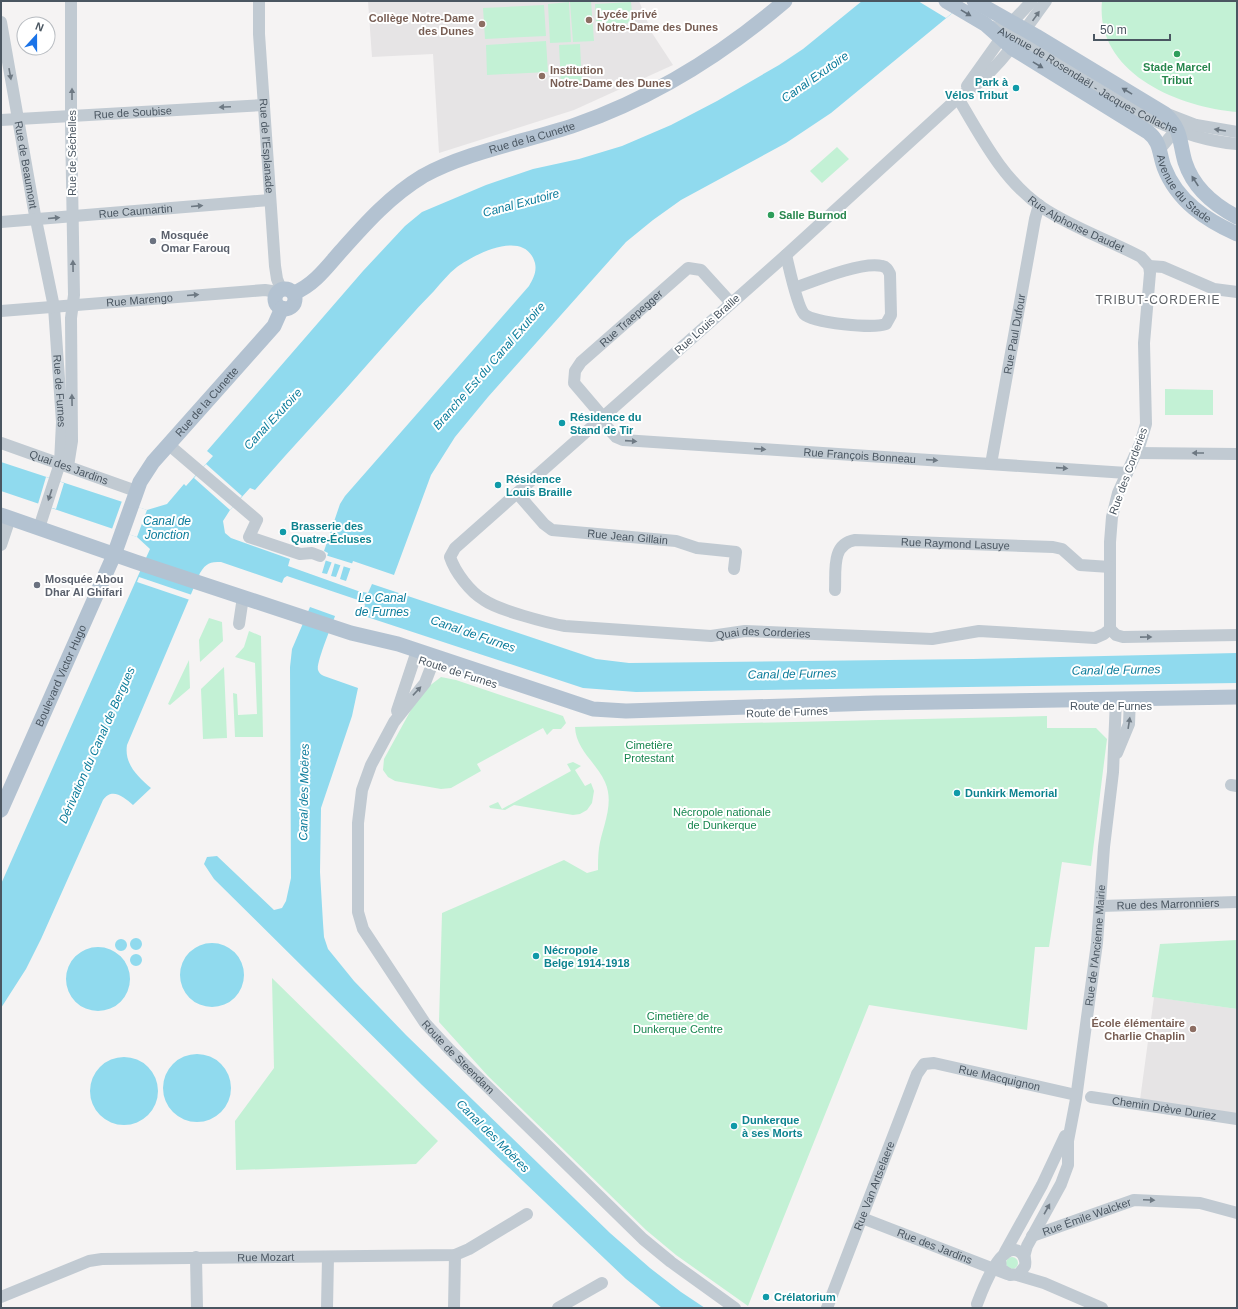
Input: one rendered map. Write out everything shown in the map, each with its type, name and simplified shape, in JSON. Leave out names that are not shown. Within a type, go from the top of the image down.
[{"type":"main road","name":"Rue de la Cunette","points":[[284,291],[311,284],[384,205],[423,176],[461,160],[596,117],[645,95],[678,78],[731,44],[785,1]]},
{"type":"main road","points":[[946,1],[987,17]]},
{"type":"main road","points":[[974,1],[987,17]]},
{"type":"main road","name":"Avenue de Rosendaël - Jacques Collache","points":[[987,17],[1145,129]]},
{"type":"main road","name":"Avenue de Rosendaël - Jacques Collache","points":[[987,17],[1012,36],[1157,109]]},
{"type":"main road","name":"Avenue du Stade","points":[[1157,109],[1168,117],[1178,131],[1185,162],[1194,180],[1208,198],[1237,217]]},
{"type":"main road","name":"Avenue du Stade","points":[[1145,129],[1154,137],[1160,150],[1166,173],[1185,201],[1208,220],[1237,234]]},
{"type":"main road","name":"Rue de la Cunette","points":[[120,540],[135,494],[145,472],[274,326],[282,308],[289,308],[294,305],[296,299],[284,291]]},
{"type":"main road","name":"Route de Furnes","points":[[6,517],[41,522],[114,555],[351,632],[386,648],[415,654],[577,711],[608,717],[999,706],[1237,697]]},
{"type":"main road","name":"Boulevard Victor Hugo","points":[[1,810],[120,540]]},
{"type":"main road","name":"Route de Furnes","points":[[1123,702],[1237,704]]},
{"type":"street","name":"Rue de Séchelles","points":[[71,1],[73,305]]},
{"type":"street","name":"Rue de l'Esplanade","points":[[259,1],[258,24],[275,272],[284,291]]},
{"type":"street","points":[[1012,36],[1032,1]]},
{"type":"street","points":[[1012,36],[1046,1]]},
{"type":"street","name":"Rue de Beaumont","points":[[1,22],[36,219],[54,307]]},
{"type":"street","name":"Rue Louis Braille","points":[[455,548],[789,252],[958,98],[1012,36]]},
{"type":"street","name":"Avenue de Rosendaël - Jacques Collache","points":[[1012,36],[1151,119],[1178,131],[1206,139],[1237,144]]},
{"type":"street","name":"Rue Alphonse Daudet","points":[[958,98],[999,164],[1020,188],[1039,205],[1141,257],[1149,266]]},
{"type":"street","name":"Rue de Soubise","points":[[1,120],[264,104]]},
{"type":"street","name":"Avenue de Rosendaël - Jacques Collache","points":[[1157,109],[1179,119],[1203,127],[1237,132]]},
{"type":"street","points":[[1160,150],[1167,139],[1178,131],[1188,127],[1203,127]]},
{"type":"street","points":[[1185,162],[1189,146],[1194,142],[1206,139]]},
{"type":"street","name":"Rue Caumartin","points":[[1,222],[270,200]]},
{"type":"street","name":"Rue Paul Dufour","points":[[991,464],[1034,219],[1039,205]]},
{"type":"street","points":[[789,252],[798,287],[801,310],[811,318],[847,324],[877,326],[886,324],[890,319],[890,274],[887,269],[882,266],[864,267],[839,273],[798,287]]},
{"type":"street","points":[[1149,266],[1163,267],[1214,289],[1237,292]]},
{"type":"street","name":"Rue des Corderies","points":[[1110,629],[1110,536],[1113,510],[1146,424],[1144,343],[1150,278],[1149,266]]},
{"type":"street","name":"Rue Traepegger","points":[[602,418],[574,383],[575,371],[581,362],[688,268],[701,270],[730,303]]},
{"type":"street","name":"Rue Marengo","points":[[1,311],[265,290],[284,291]]},
{"type":"street","name":"Rue de Furnes","points":[[62,468],[72,441],[71,318],[73,305]]},
{"type":"street","name":"Rue de Furnes","points":[[54,307],[62,416],[62,468]]},
{"type":"street","name":"Rue François Bonneau","points":[[602,418],[616,437],[623,440],[1127,473]]},
{"type":"street","name":"Quai des Jardins","points":[[1,443],[62,468],[135,494]]},
{"type":"street","points":[[169,445],[257,520],[249,537],[300,554],[312,553],[320,556]]},
{"type":"street","points":[[1136,453],[1237,454]]},
{"type":"street","points":[[41,522],[62,468]]},
{"type":"street","name":"Rue Jean Gillain","points":[[517,494],[546,526],[552,530],[672,540],[697,548],[736,552],[734,569]]},
{"type":"street","points":[[1,545],[6,517]]},
{"type":"street","name":"Rue Raymond Lasuye","points":[[835,590],[838,551],[844,543],[854,540],[1053,547],[1062,549],[1080,565],[1110,567]]},
{"type":"street","name":"Quai des Corderies","points":[[455,548],[450,555],[454,565],[482,599],[489,603],[544,622],[566,626],[711,636],[745,631],[932,639],[979,631],[1095,638],[1104,634],[1110,629]]},
{"type":"street","points":[[239,624],[243,597]]},
{"type":"street","points":[[1110,629],[1116,635],[1123,637],[1237,635]]},
{"type":"street","name":"Route de Steendam","points":[[415,654],[394,722],[368,772],[360,805],[358,831],[358,906],[361,923],[367,935],[425,1023],[450,1050],[649,1244],[736,1308]]},
{"type":"street","name":"Route de Steendam","points":[[394,722],[425,683],[434,661]]},
{"type":"street","name":"Rue de l'Ancienne Mairie","points":[[1025,1258],[1032,1236],[1066,1174],[1068,1165],[1068,1141],[1076,1095],[1097,943],[1104,847],[1123,702]]},
{"type":"street","name":"Rue des Marronniers","points":[[1100,906],[1237,902]]},
{"type":"street","name":"Rue Macquignon","points":[[924,1064],[934,1063],[1076,1095]]},
{"type":"street","name":"Rue Van Artselaere","points":[[827,1308],[917,1074],[924,1064]]},
{"type":"street","name":"Chemin Drève Duriez","points":[[1091,1097],[1237,1119]]},
{"type":"street","name":"Rue de l'Ancienne Mairie","points":[[976,1306],[1051,1168],[1072,1118]]},
{"type":"street","points":[[1051,1168],[1061,1166],[1065,1169],[1066,1174]]},
{"type":"street","name":"Rue Émile Walcker","points":[[1032,1236],[1134,1200],[1200,1203],[1237,1212]]},
{"type":"street","name":"Rue Mozart","points":[[1,1298],[97,1259],[455,1255],[469,1249],[527,1214]]},
{"type":"street","name":"Rue des Jardins","points":[[862,1218],[1000,1260]]},
{"type":"street","points":[[1044,1283],[1037,1276],[1019,1251],[1014,1250],[1000,1260],[1000,1268],[1011,1275],[1044,1283],[1102,1308]]},
{"type":"street","points":[[454,1308],[455,1255]]},
{"type":"street","points":[[196,1257],[197,1308]]},
{"type":"street","points":[[328,1257],[328,1308]]},
{"type":"street","points":[[1011,1275],[1024,1269],[1025,1258]]},
{"type":"street","name":"Rue de l'Ancienne Mairie","points":[[976,1306],[996,1282],[1011,1275]]},
{"type":"street","points":[[558,1308],[602,1283]]},
{"type":"shaded area","name":"Institution Notre-Dame des Dunes","points":[[368,1],[639,1],[652,33],[673,65],[574,110],[439,153],[433,54],[372,57]]},
{"type":"shaded area","points":[[1154,997],[1237,1009],[1237,1113],[1235,1115],[1140,1100]]},
{"type":"green space","points":[[591,1],[594,41],[573,42],[570,2]]},
{"type":"green space","name":"Stade Marcel Tribut","points":[[1102,1],[1237,1],[1237,112],[1214,109],[1190,103],[1167,94],[1145,82],[1126,66],[1112,48],[1103,26]]},
{"type":"green space","points":[[569,2],[571,42],[550,43],[548,4]]},
{"type":"green space","points":[[631,2],[633,23],[596,25],[595,4]]},
{"type":"green space","points":[[544,5],[546,36],[485,39],[483,8]]},
{"type":"green space","points":[[546,41],[548,72],[487,75],[486,45]]},
{"type":"green space","points":[[580,44],[582,84],[561,85],[559,45]]},
{"type":"green space","points":[[837,147],[849,159],[822,183],[810,171]]},
{"type":"green space","points":[[1165,389],[1213,390],[1213,415],[1165,415]]},
{"type":"green space","points":[[209,618],[222,622],[223,641],[200,662],[199,640]]},
{"type":"green space","points":[[249,631],[261,636],[263,737],[235,737],[233,693],[237,694],[238,715],[257,714],[255,663],[235,657],[244,647]]},
{"type":"green space","points":[[189,660],[190,688],[170,705],[168,704]]},
{"type":"green space","points":[[224,667],[227,738],[203,739],[201,689]]},
{"type":"green space","points":[[441,677],[456,680],[563,716],[566,723],[561,729],[553,729],[547,735],[543,728],[477,764],[481,771],[451,788],[441,789],[395,781],[388,777],[383,770],[384,759],[412,708],[428,687]]},
{"type":"green space","name":"Cimetière de Dunkerque Centre","points":[[1047,716],[1047,728],[1096,728],[1107,739],[1091,866],[1062,862],[1049,947],[1035,947],[1027,1030],[869,1005],[748,1306],[676,1255],[646,1230],[488,1076],[439,1022],[442,913],[564,860],[587,873],[598,870],[599,848],[607,815],[609,799],[608,790],[601,775],[579,742],[575,727]]},
{"type":"green space","points":[[573,762],[581,766],[575,770],[585,786],[591,783],[594,791],[592,803],[587,810],[580,814],[573,815],[514,805],[505,810],[490,808],[489,806],[498,802],[502,809],[571,771],[567,764]]},
{"type":"green space","points":[[1237,940],[1237,1009],[1152,997],[1160,944]]},
{"type":"green space","points":[[272,978],[438,1141],[416,1164],[236,1170],[235,1121],[274,1068]]},
{"type":"green space","points":[[1010,1257],[1014,1257],[1018,1263],[1014,1269],[1010,1269],[1006,1265],[1006,1261]]},
{"type":"water","points":[[862,1],[967,1],[831,113],[786,143],[681,200],[626,242],[488,397],[455,437],[431,475],[394,575],[353,561],[346,581],[340,579],[345,562],[342,561],[336,577],[331,576],[336,559],[333,559],[327,574],[322,573],[328,553],[324,551],[340,504],[345,496],[529,286],[535,272],[535,263],[530,253],[521,247],[511,245],[499,247],[475,256],[457,267],[411,315],[255,490],[250,488],[230,510],[223,521],[225,533],[231,538],[290,559],[288,566],[358,591],[368,593],[372,584],[596,659],[629,663],[973,659],[1237,653],[1237,683],[636,692],[583,688],[361,615],[365,606],[364,602],[287,576],[284,578],[282,583],[221,562],[211,563],[206,565],[200,573],[127,745],[128,758],[133,770],[151,788],[133,805],[122,796],[114,794],[110,794],[103,800],[41,939],[26,969],[1,1008],[1,884],[150,549],[137,537],[1,491],[1,462],[147,510],[167,504],[184,484],[186,486],[213,456],[207,451],[363,271],[405,226],[422,212],[486,185],[533,169],[579,159],[622,146],[671,125],[717,101],[779,65],[803,49]]},
{"type":"water","name":"Canal des Moëres","points":[[310,607],[335,616],[319,660],[319,672],[323,676],[358,688],[352,716],[321,808],[320,872],[324,937],[328,949],[354,981],[406,1035],[610,1233],[650,1268],[705,1308],[662,1308],[626,1279],[422,1085],[214,879],[204,864],[207,857],[217,856],[274,910],[282,908],[286,901],[291,878],[290,667],[292,649]]},
{"type":"water","points":[[134,938],[138,938],[142,944],[138,950],[134,950],[130,946],[130,942]]},
{"type":"water","points":[[119,939],[123,939],[127,945],[123,951],[119,951],[115,947],[115,943]]},
{"type":"water","points":[[212,943],[230,948],[235,952],[239,957],[244,975],[239,993],[235,998],[230,1002],[212,1007],[194,1002],[189,998],[185,993],[180,975],[185,957],[189,952],[194,948]]},
{"type":"water","points":[[98,947],[116,952],[121,956],[125,961],[130,979],[125,997],[121,1002],[116,1006],[98,1011],[80,1006],[75,1002],[71,997],[66,979],[71,961],[75,956],[80,952]]},
{"type":"water","points":[[134,954],[138,954],[142,960],[138,966],[134,966],[130,962],[130,958]]},
{"type":"water","points":[[197,1054],[210,1057],[221,1064],[228,1075],[231,1088],[228,1101],[221,1112],[210,1119],[197,1122],[184,1119],[173,1112],[166,1101],[163,1088],[166,1075],[173,1064],[184,1057]]},
{"type":"water","points":[[124,1057],[137,1060],[148,1067],[155,1078],[158,1091],[155,1104],[148,1115],[137,1122],[124,1125],[111,1122],[100,1115],[93,1104],[90,1091],[93,1078],[100,1067],[111,1060]]},
{"type":"pier","points":[[918,1],[967,1],[946,18]]},
{"type":"pier","points":[[206,464],[242,496],[230,510],[194,478]]},
{"type":"pier","points":[[46,477],[64,483],[56,509],[38,504]]},
{"type":"pier","points":[[122,501],[147,510],[137,537],[112,529]]},
{"type":"pier","points":[[325,555],[354,564],[352,569],[324,560]]},
{"type":"pier","points":[[139,577],[192,595],[190,600],[137,582]]},
{"type":"place","name":"Lycée privé Notre-Dame des Dunes","points":[[589,20]]},
{"type":"place","name":"Collège Notre-Dame des Dunes","points":[[482,24]]},
{"type":"place","name":"Stade Marcel Tribut","points":[[1177,54]]},
{"type":"place","name":"Institution Notre-Dame des Dunes","points":[[542,76]]},
{"type":"place","name":"Park à Vélos Tribut","points":[[1016,88]]},
{"type":"place","name":"Salle Burnod","points":[[771,215]]},
{"type":"place","name":"Mosquée Omar Farouq","points":[[153,241]]},
{"type":"place","name":"Résidence du Stand de Tir","points":[[562,423]]},
{"type":"place","name":"Résidence Louis Braille","points":[[498,485]]},
{"type":"place","name":"Brasserie des Quatre-Écluses","points":[[283,532]]},
{"type":"place","name":"Mosquée Abou Dhar Al Ghifari","points":[[37,585]]},
{"type":"place","name":"Dunkirk Memorial","points":[[957,793]]},
{"type":"place","name":"Nécropole Belge 1914-1918","points":[[536,956]]},
{"type":"place","name":"École élémentaire Charlie Chaplin","points":[[1193,1029]]},
{"type":"place","name":"Dunkerque à ses Morts","points":[[734,1126]]},
{"type":"place","name":"Crélatorium","points":[[766,1297]]},
{"type":"district","name":"TRIBUT-CORDERIE","points":[[1158,300]]},
{"type":"water label","name":"Canal Exutoire","points":[[815,77]]},
{"type":"water label","name":"Canal Exutoire","points":[[521,203]]},
{"type":"water label","name":"Branche Est du Canal Exutoire","points":[[489,366]]},
{"type":"water label","name":"Canal Exutoire","points":[[273,419]]},
{"type":"water label","name":"Canal de Jonction","points":[[167,528]]},
{"type":"water label","name":"Le Canal de Furnes","points":[[382,605]]},
{"type":"water label","name":"Canal de Furnes","points":[[473,634]]},
{"type":"water label","name":"Canal de Furnes","points":[[1116,670]]},
{"type":"water label","name":"Canal de Furnes","points":[[792,674]]},
{"type":"water label","name":"Dérivation du Canal de Bergues","points":[[97,745]]},
{"type":"park label","name":"Cimetière Protestant","points":[[649,751]]},
{"type":"park label","name":"Nécropole nationale de Dunkerque","points":[[722,818]]}]
